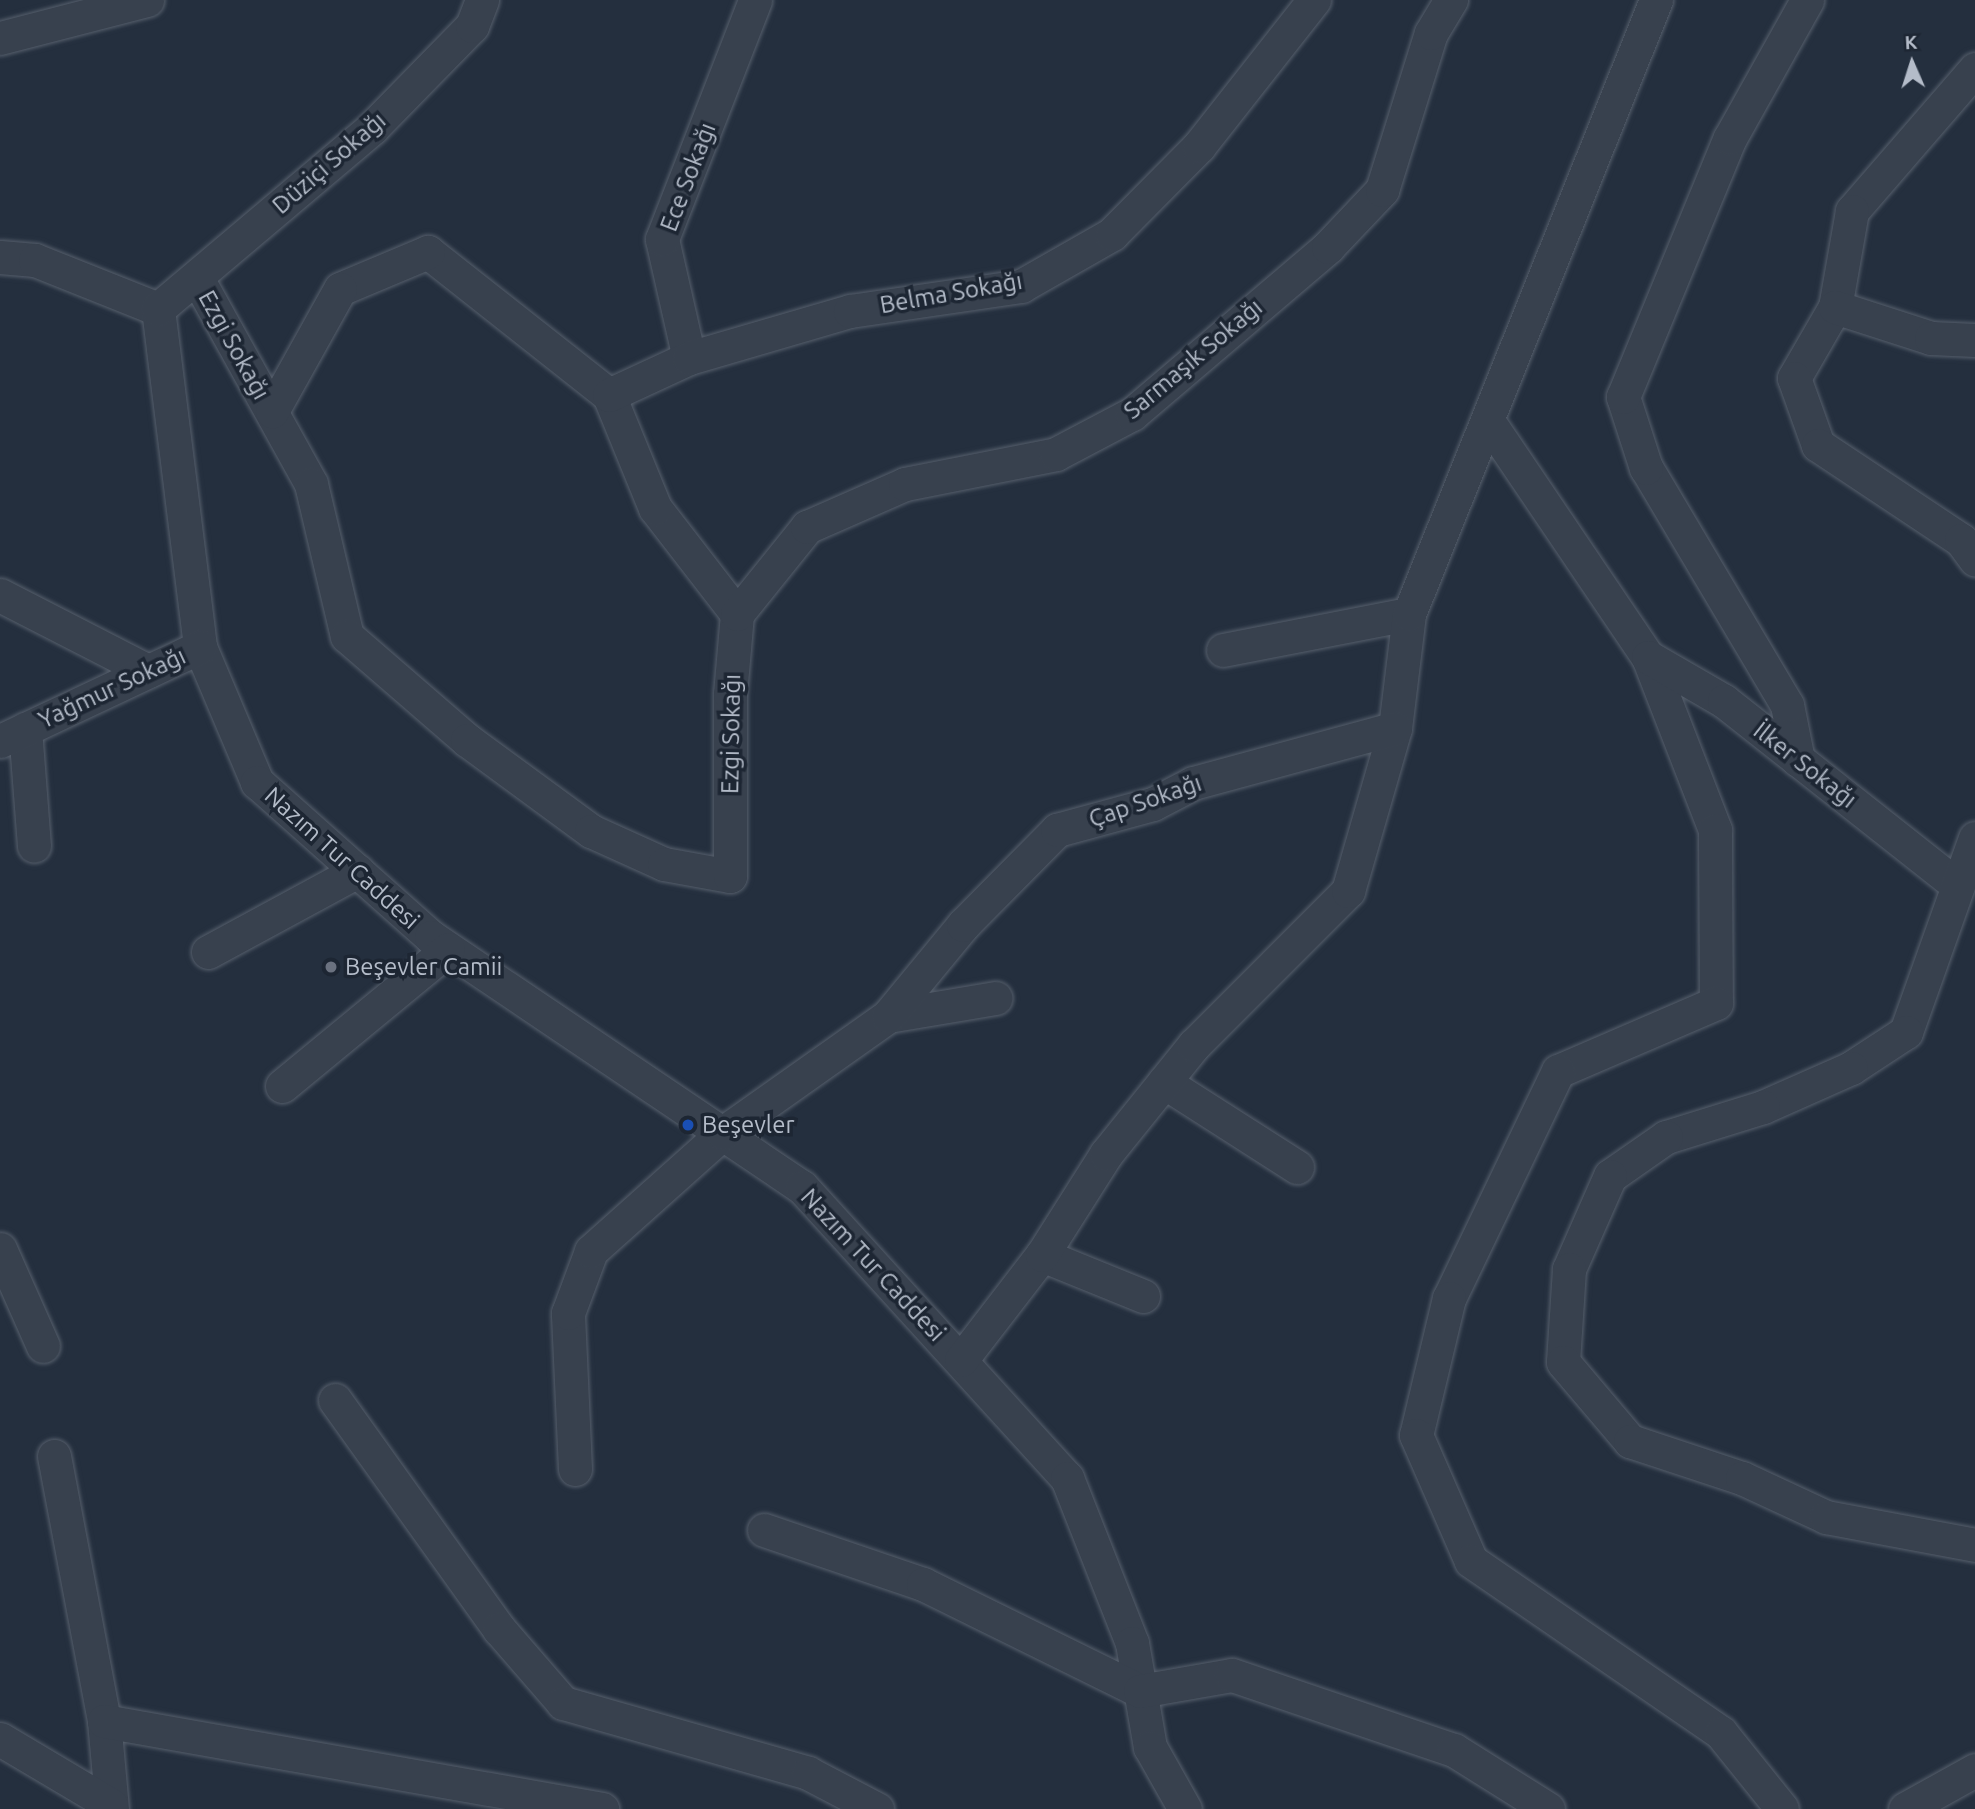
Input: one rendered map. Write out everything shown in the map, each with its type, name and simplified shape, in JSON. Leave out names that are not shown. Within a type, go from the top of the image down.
[{"type":"street","points":[[0,38],[147,0]]},
{"type":"street","name":"Düziçi Sokağı","points":[[158,309],[372,128],[472,26],[482,0]]},
{"type":"street","name":"Ece Sokağı","points":[[689,358],[662,239],[755,0]]},
{"type":"street","name":"Belma Sokağı","points":[[609,395],[689,358],[850,311],[1032,280],[1112,234],[1199,146],[1314,0]]},
{"type":"street","name":"Sarmaşık Sokağı","points":[[737,614],[807,527],[905,484],[1056,454],[1132,414],[1328,247],[1382,190],[1431,33],[1451,0]]},
{"type":"street","points":[[961,1360],[1042,1255],[1106,1154],[1164,1082],[1348,891],[1395,728],[1409,614],[1656,0]]},
{"type":"street","points":[[1798,760],[1787,705],[1646,468],[1623,397],[1730,138],[1807,0]]},
{"type":"street","points":[[1975,69],[1852,211],[1835,307],[1794,379],[1818,445],[1961,540],[1975,559]]},
{"type":"street","name":"Ezgi Sokağı","points":[[197,278],[311,484],[347,636],[467,740],[591,831],[664,864],[730,876],[730,694],[737,614],[655,508],[609,395],[428,252],[340,289],[272,411]]},
{"type":"street","points":[[0,257],[35,260],[158,309]]},
{"type":"street","points":[[1835,307],[1931,338],[1975,340]]},
{"type":"street","name":"Nazım Tur Caddesi","points":[[158,309],[200,647],[257,782],[448,949],[802,1187],[961,1360],[1067,1478],[1132,1643],[1150,1746],[1185,1809]]},
{"type":"street","points":[[1488,421],[1648,657],[1714,830],[1716,1003],[1558,1071],[1449,1298],[1416,1435],[1471,1561],[1721,1733],[1782,1809]]},
{"type":"street","points":[[0,595],[148,671]]},
{"type":"street","points":[[1223,650],[1409,614]]},
{"type":"street","name":"Yağmur Sokağı","points":[[34,846],[12,735],[200,647]]},
{"type":"street","name":"İlker Sokağı","points":[[1648,657],[1724,701],[1956,884]]},
{"type":"street","name":"Çap Sokağı","points":[[575,1469],[568,1313],[591,1251],[723,1133],[888,1016],[963,925],[1057,830],[1153,804],[1193,783],[1395,728]]},
{"type":"street","points":[[1975,838],[1956,884],[1906,1032],[1826,1079],[1666,1137],[1610,1176],[1569,1269],[1563,1362],[1630,1441],[1742,1478],[1826,1517],[1975,1545]]},
{"type":"street","points":[[208,952],[357,871]]},
{"type":"street","points":[[282,1086],[448,949]]},
{"type":"street","name":"Çap Sokağı","points":[[888,1016],[995,998]]},
{"type":"street","points":[[1164,1082],[1297,1167]]},
{"type":"street","points":[[0,1250],[43,1346]]},
{"type":"street","points":[[1042,1255],[1143,1296]]},
{"type":"street","points":[[335,1399],[499,1629],[563,1703],[808,1773],[877,1809]]},
{"type":"street","points":[[54,1456],[104,1721],[112,1807]]},
{"type":"street","points":[[764,1530],[923,1584],[1140,1690],[1232,1675],[1454,1750],[1548,1809]]},
{"type":"street","points":[[104,1721],[602,1809]]},
{"type":"street","points":[[0,1739],[112,1807]]},
{"type":"street","points":[[1905,1809],[1975,1770]]},
{"type":"place","name":"Beşevler Camii","points":[[331,967]]},
{"type":"place","name":"Beşevler","points":[[688,1125]]}]
